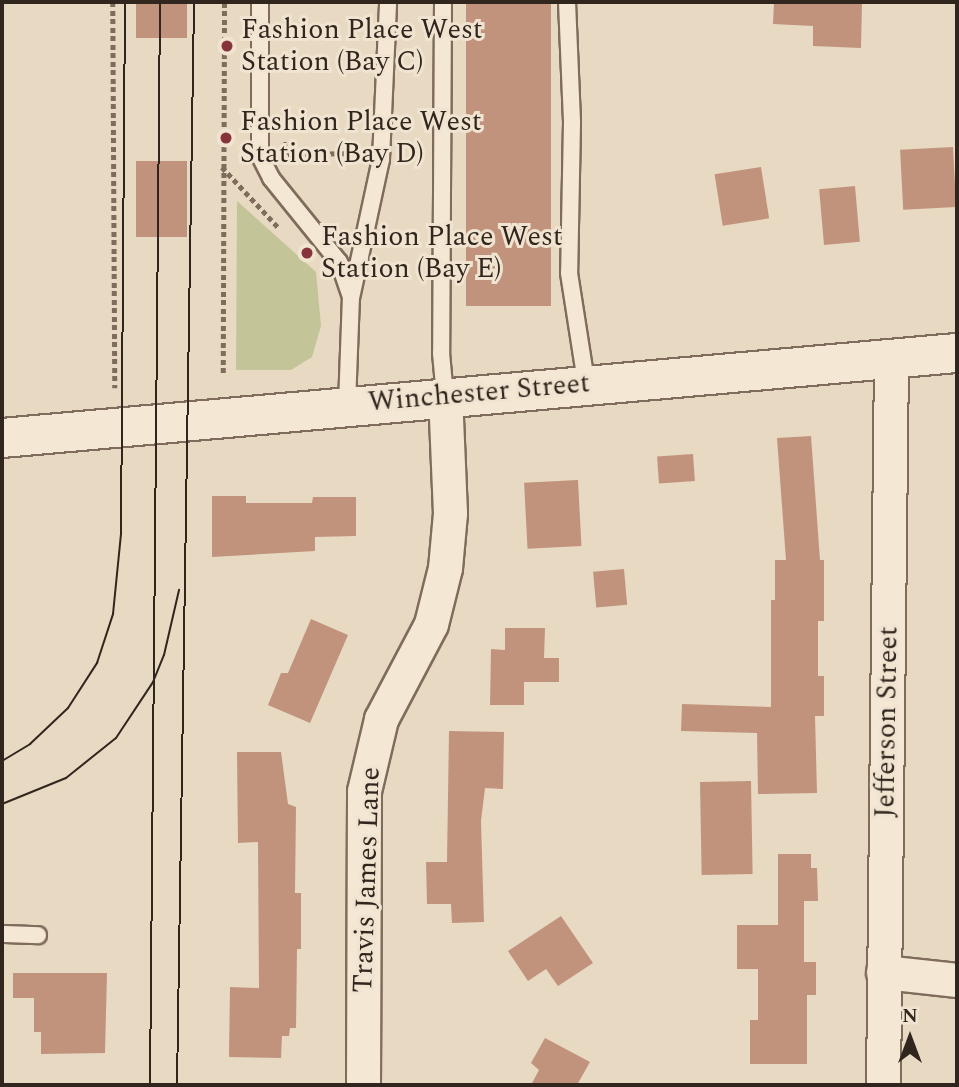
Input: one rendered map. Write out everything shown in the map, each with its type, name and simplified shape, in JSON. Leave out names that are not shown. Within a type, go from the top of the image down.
[{"type":"main road","name":"Winchester Street","points":[[2,438],[586,383],[957,353]]},
{"type":"street","name":"Jefferson Street","points":[[883,1085],[891,358]]},
{"type":"street","name":"Travis James Lane","points":[[363,1085],[365,791],[381,719],[431,624],[445,568],[450,513],[445,396]]},
{"type":"street","points":[[883,972],[957,979]]},
{"type":"lane","points":[[260,2],[260,156],[271,178],[339,262],[351,298]]},
{"type":"lane","points":[[347,405],[351,298],[384,128],[388,2]]},
{"type":"lane","points":[[443,2],[441,353],[445,396]]},
{"type":"lane","points":[[567,2],[572,123],[569,273],[586,383]]},
{"type":"lane","points":[[2,934],[38,935]]},
{"type":"path","points":[[113,2],[115,388]]},
{"type":"path","points":[[223,373],[224,2]]},
{"type":"path","points":[[283,138],[288,154],[361,153]]},
{"type":"path","points":[[222,167],[288,236]]},
{"type":"green space","points":[[237,201],[316,272],[321,326],[312,357],[291,370],[236,370]]},
{"type":"building","points":[[136,2],[187,2],[187,38],[136,38]]},
{"type":"building","points":[[466,2],[551,2],[551,306],[466,306]]},
{"type":"building","points":[[774,2],[862,2],[861,48],[813,46],[813,26],[773,24]]},
{"type":"building","points":[[953,147],[956,207],[903,210],[900,150]]},
{"type":"building","points":[[136,161],[187,161],[187,237],[136,237]]},
{"type":"building","points":[[761,167],[769,218],[723,226],[715,174]]},
{"type":"building","points":[[855,186],[860,242],[824,245],[819,189]]},
{"type":"building","points":[[811,436],[820,560],[824,560],[824,621],[818,621],[818,676],[824,676],[824,716],[815,716],[817,793],[758,794],[757,733],[681,731],[682,704],[771,707],[771,600],[775,600],[775,560],[786,560],[777,438]]},
{"type":"building","points":[[693,454],[695,481],[659,483],[657,457]]},
{"type":"building","points":[[578,480],[581,546],[528,549],[524,483]]},
{"type":"building","points":[[212,496],[246,496],[246,503],[312,503],[313,497],[356,497],[356,536],[315,537],[315,551],[212,557]]},
{"type":"building","points":[[624,569],[627,605],[596,608],[593,572]]},
{"type":"building","points":[[311,619],[348,635],[310,723],[268,705],[281,673],[288,673]]},
{"type":"building","points":[[505,628],[545,628],[544,658],[559,658],[559,682],[524,682],[524,705],[490,705],[491,649],[505,650]]},
{"type":"building","points":[[449,731],[504,732],[503,789],[485,788],[481,821],[484,922],[452,923],[451,904],[427,904],[426,862],[447,862]]},
{"type":"building","points":[[237,752],[281,752],[288,804],[296,807],[295,893],[301,893],[301,949],[297,949],[296,1028],[290,1028],[289,1036],[282,1036],[281,1058],[229,1057],[230,987],[259,988],[258,842],[238,843]]},
{"type":"building","points":[[751,781],[753,874],[702,875],[700,782]]},
{"type":"building","points":[[778,854],[811,854],[811,868],[817,868],[818,901],[804,901],[804,962],[816,962],[816,995],[807,995],[807,1064],[750,1064],[750,1020],[758,1020],[758,969],[737,969],[737,925],[778,925]]},
{"type":"building","points":[[561,916],[593,963],[558,986],[546,969],[528,981],[508,951]]},
{"type":"building","points":[[13,973],[107,973],[105,1053],[41,1054],[41,1032],[34,1032],[34,998],[13,998]]},
{"type":"building","points":[[545,1038],[590,1062],[577,1085],[531,1085],[539,1070],[531,1063]]},
{"type":"tram line","points":[[2,761],[30,744],[68,708],[97,663],[113,614],[121,534],[125,2]]},
{"type":"tram line","points":[[150,1085],[160,2]]},
{"type":"tram line","points":[[177,1085],[194,2]]},
{"type":"tram line","points":[[2,804],[66,778],[116,738],[153,682],[164,655],[179,590]]},
{"type":"place","name":"Fashion Place West Station (Bay C)","points":[[227,46]]},
{"type":"place","name":"Fashion Place West Station (Bay D)","points":[[226,138]]},
{"type":"place","name":"Fashion Place West Station (Bay E)","points":[[307,253]]}]
